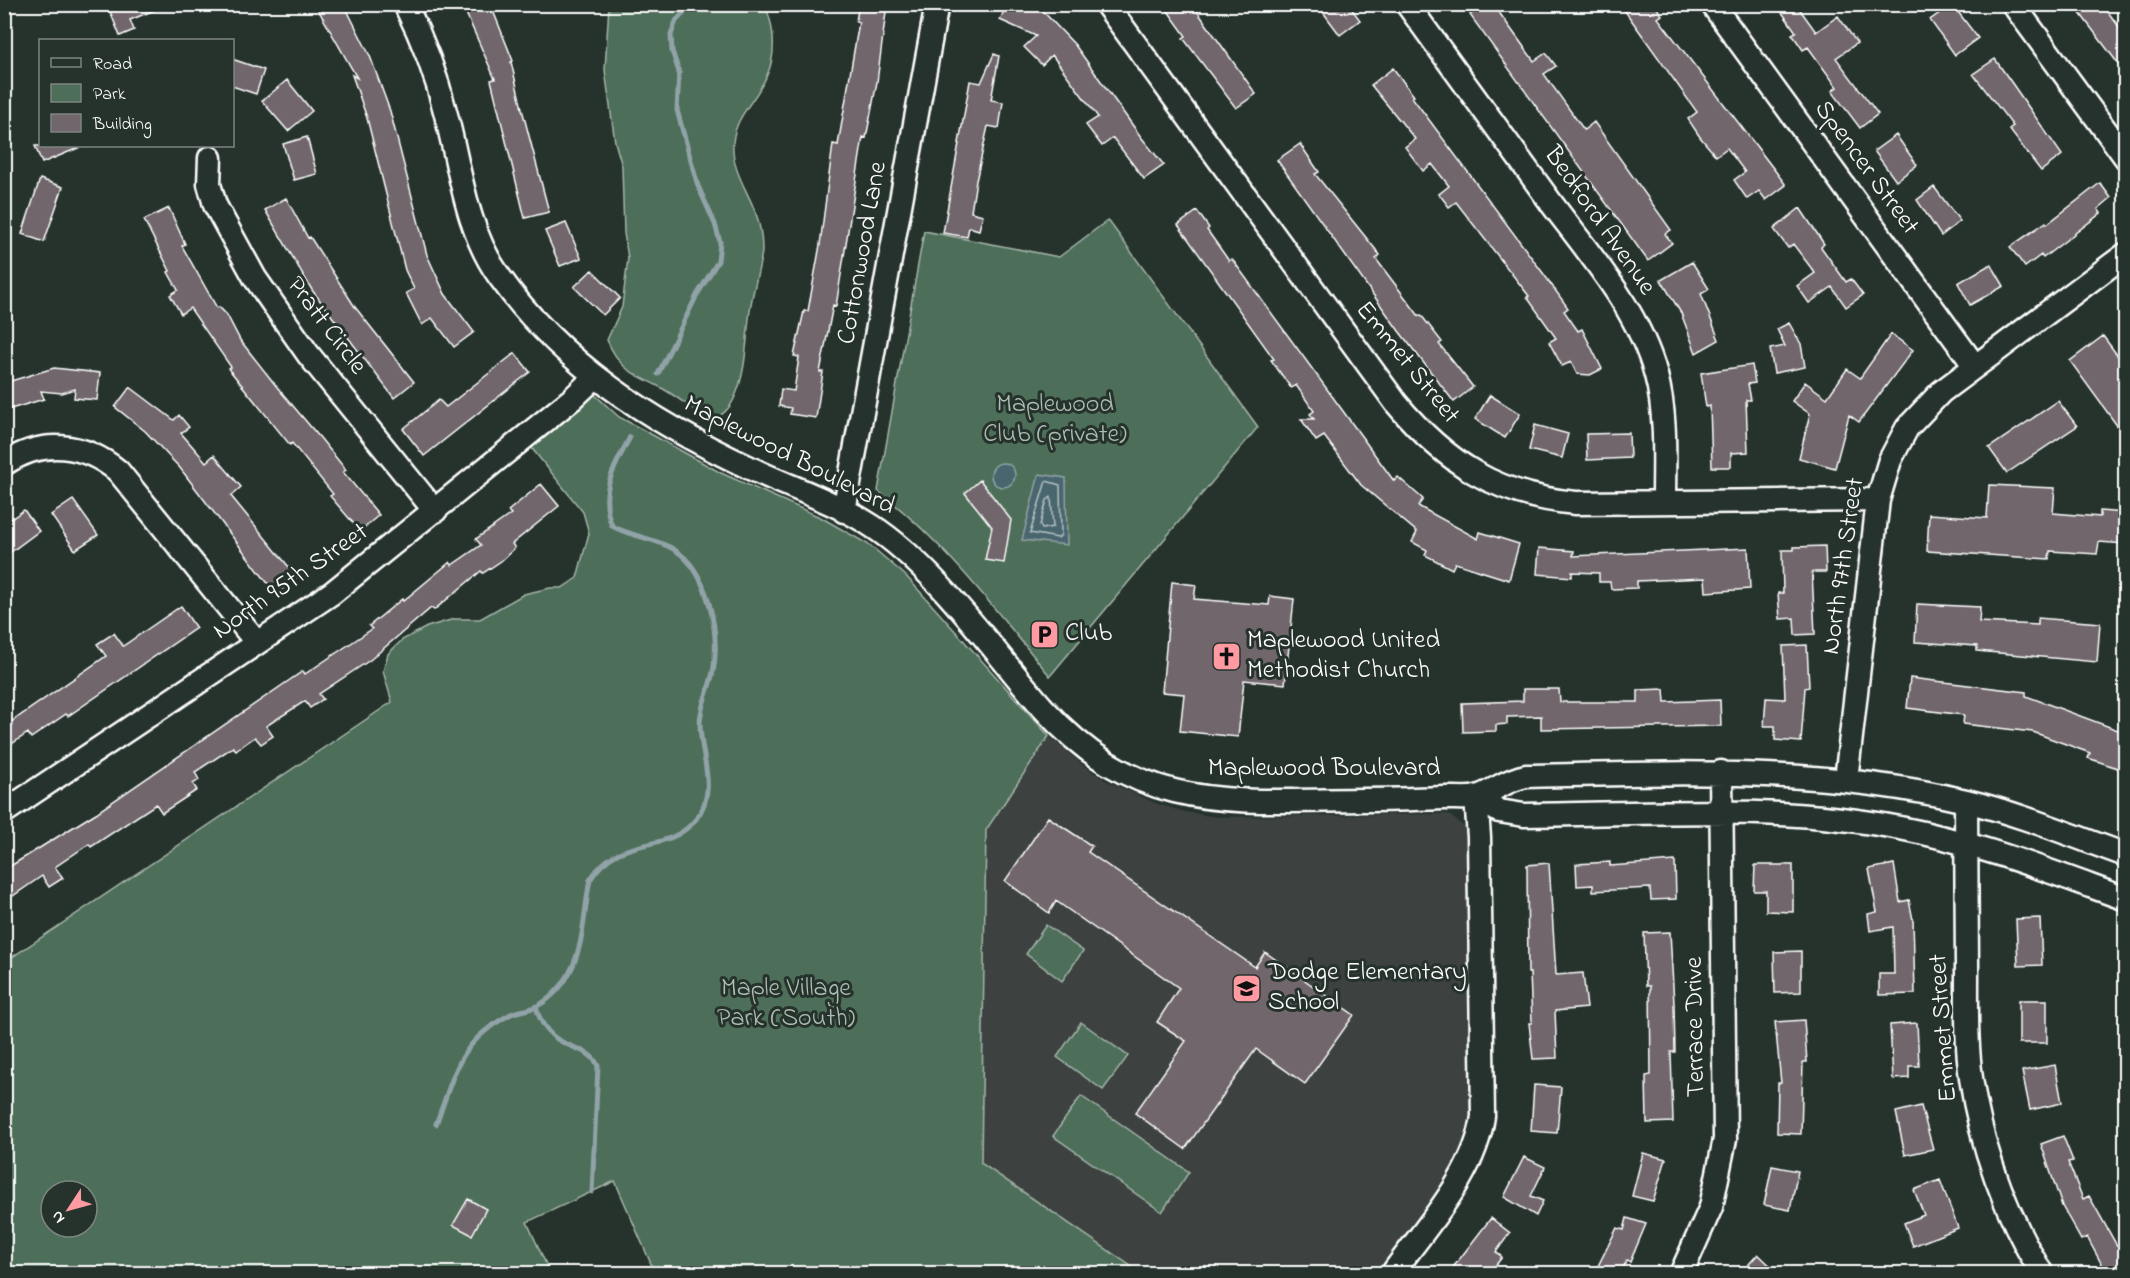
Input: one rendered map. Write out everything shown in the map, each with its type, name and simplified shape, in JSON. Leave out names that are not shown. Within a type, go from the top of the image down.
[{"type":"street","name":"Maplewood Boulevard","points":[[405,4],[426,51],[445,108],[472,223],[483,251],[519,302],[595,377],[680,434],[844,511],[886,536],[910,556],[1072,738],[1102,760],[1134,778],[1178,794],[1231,801],[1476,797],[1500,784],[1526,776],[1774,773],[1846,780],[1966,801],[2013,814],[2126,855]]},
{"type":"street","name":"Cottonwood Lane","points":[[844,511],[937,4]]},
{"type":"street","name":"Emmet Street","points":[[1106,4],[1396,403],[1439,449],[1486,480],[1533,497],[1576,503],[1878,500]]},
{"type":"street","name":"Bedford Avenue","points":[[1407,4],[1598,266],[1636,326],[1649,353],[1661,396],[1665,432],[1664,502]]},
{"type":"street","name":"Spencer Street","points":[[1712,4],[1974,365]]},
{"type":"street","points":[[2013,4],[2126,158]]},
{"type":"street","name":"Pratt Circle","points":[[210,158],[209,184],[215,206],[255,278],[308,354],[435,511]]},
{"type":"street","name":"North 97th Street","points":[[1846,780],[1878,500],[1890,460],[1907,428],[1929,401],[1974,365],[2126,254]]},
{"type":"street","name":"North 95th Street","points":[[4,812],[332,593],[572,399],[595,377]]},
{"type":"street","points":[[4,464],[28,451],[60,446],[90,452],[118,471],[257,643]]},
{"type":"street","name":"Terrace Drive","points":[[1681,1274],[1711,1207],[1725,1139],[1721,772]]},
{"type":"street","name":"Maplewood Boulevard","points":[[1476,797],[1499,811],[1524,816],[1787,813],[1898,828],[1966,843],[2126,899]]},
{"type":"street","points":[[1392,1274],[1464,1173],[1481,1136],[1483,1116],[1481,925],[1476,797]]},
{"type":"street","name":"Emmet Street","points":[[1966,801],[1968,1033],[1973,1089],[1984,1140],[1999,1187],[2042,1274]]},
{"type":"shaded area","points":[[1049,736],[1084,766],[1105,780],[1157,804],[1185,812],[1217,817],[1448,814],[1467,829],[1474,1111],[1464,1152],[1380,1273],[1141,1273],[981,1164],[986,830]]},
{"type":"green space","points":[[609,5],[765,5],[771,22],[773,49],[770,67],[763,84],[738,124],[733,143],[735,165],[759,224],[762,252],[751,303],[744,366],[738,388],[728,409],[713,420],[631,372],[619,361],[607,340],[622,307],[628,258],[624,233],[622,166],[615,142],[605,70]]},
{"type":"green space","name":"Maplewood Club (private)","points":[[1108,220],[1258,427],[1050,676],[990,602],[948,555],[926,532],[878,491],[924,231],[1059,257]]},
{"type":"green space","name":"Maple Village Park (South)","points":[[594,394],[619,417],[721,473],[822,518],[871,546],[906,576],[1049,736],[986,830],[981,1163],[1141,1273],[655,1273],[615,1181],[527,1222],[550,1273],[5,1274],[5,962],[392,702],[383,671],[388,654],[402,640],[427,627],[454,619],[480,619],[524,594],[550,588],[562,588],[577,578],[589,533],[583,512],[530,446]]},
{"type":"green space","points":[[1046,925],[1083,951],[1062,981],[1026,954]]},
{"type":"green space","points":[[1081,1022],[1128,1056],[1103,1090],[1057,1057]]},
{"type":"green space","points":[[1081,1096],[1189,1172],[1162,1212],[1053,1136]]},
{"type":"water","points":[[1003,463],[1011,467],[1015,475],[1011,483],[1003,487],[995,483],[991,475],[995,467]]},
{"type":"water","points":[[1039,474],[1066,478],[1067,545],[1022,540]]},
{"type":"building","points":[[107,4],[167,5],[130,20],[134,30],[120,36]]},
{"type":"building","points":[[315,4],[344,4],[370,56],[390,111],[427,255],[445,294],[474,332],[454,347],[432,318],[422,325],[406,293],[414,289],[405,270],[367,118],[352,75],[357,78]]},
{"type":"building","points":[[462,4],[490,4],[494,13],[513,61],[511,62],[523,113],[549,212],[525,218],[491,80],[495,79]]},
{"type":"building","points":[[859,4],[887,4],[877,82],[866,138],[863,137],[836,306],[833,305],[820,372],[823,372],[816,418],[790,414],[791,408],[779,406],[781,389],[794,391],[799,357],[794,356],[804,311],[808,311],[820,245],[833,144],[838,145],[859,22],[856,21]]},
{"type":"building","points":[[1007,4],[1036,4],[1075,45],[1164,165],[1144,179],[1113,138],[1102,146],[1086,125],[1098,117],[1052,55],[1042,65],[1024,47],[1036,36],[1000,20]]},
{"type":"building","points":[[1163,4],[1192,4],[1256,94],[1236,108],[1183,38],[1186,36]]},
{"type":"building","points":[[1317,4],[1348,4],[1360,20],[1340,35]]},
{"type":"building","points":[[1484,4],[1493,4],[1534,61],[1546,53],[1556,66],[1544,74],[1584,130],[1594,122],[1671,230],[1665,234],[1672,243],[1648,261],[1470,15]]},
{"type":"building","points":[[1620,4],[1654,4],[1662,15],[1658,18],[1786,185],[1766,200],[1759,191],[1747,199],[1734,180],[1745,172],[1727,148],[1716,156],[1700,137],[1688,119],[1697,112]]},
{"type":"building","points":[[1776,4],[1796,4],[1816,32],[1838,16],[1857,43],[1836,58],[1878,114],[1860,128],[1832,91],[1837,87],[1808,47],[1803,50],[1792,34],[1796,32]]},
{"type":"building","points":[[1952,4],[1978,38],[1955,55],[1930,20]]},
{"type":"building","points":[[2073,4],[2102,4],[2126,36],[2126,74]]},
{"type":"building","points":[[994,54],[999,56],[991,100],[1003,102],[999,128],[988,126],[976,181],[971,212],[983,215],[979,230],[969,227],[967,237],[943,233],[970,81],[981,83]]},
{"type":"building","points":[[1995,59],[2062,155],[2041,171],[2009,129],[2013,126],[1973,74]]},
{"type":"building","points":[[234,60],[264,70],[256,94],[234,87]]},
{"type":"building","points":[[1393,68],[1568,308],[1564,311],[1578,331],[1582,329],[1602,369],[1590,375],[1577,374],[1571,362],[1562,366],[1549,342],[1556,338],[1527,297],[1529,296],[1456,202],[1449,207],[1439,194],[1449,186],[1432,164],[1423,171],[1405,147],[1415,139],[1371,85]]},
{"type":"building","points":[[287,80],[312,111],[288,131],[262,101]]},
{"type":"building","points":[[1896,135],[1917,165],[1896,181],[1874,151]]},
{"type":"building","points":[[307,137],[317,174],[294,180],[283,144]]},
{"type":"building","points":[[1300,144],[1319,172],[1315,174],[1380,255],[1376,259],[1419,316],[1421,315],[1442,342],[1439,344],[1473,387],[1454,402],[1399,331],[1277,160]]},
{"type":"building","points":[[35,146],[81,147],[42,163]]},
{"type":"building","points":[[40,179],[63,187],[44,242],[22,234]]},
{"type":"building","points":[[2100,183],[2111,198],[2098,209],[2101,213],[2043,258],[2041,255],[2025,267],[2010,247],[2046,222],[2047,224]]},
{"type":"building","points":[[1934,187],[1960,221],[1941,236],[1917,200]]},
{"type":"building","points":[[286,198],[308,238],[310,237],[355,307],[414,382],[394,398],[312,290],[265,210]]},
{"type":"building","points":[[169,208],[185,244],[182,246],[217,308],[219,307],[227,315],[240,340],[346,470],[343,472],[379,515],[360,531],[330,496],[333,494],[292,443],[290,445],[228,368],[231,367],[190,308],[181,314],[170,295],[178,290],[144,220]]},
{"type":"building","points":[[1800,208],[1824,244],[1821,247],[1846,282],[1851,279],[1863,295],[1846,307],[1832,287],[1809,303],[1797,286],[1815,273],[1793,244],[1788,248],[1774,229]]},
{"type":"building","points":[[1197,211],[1209,228],[1207,230],[1229,261],[1232,259],[1394,481],[1398,477],[1423,499],[1418,506],[1478,539],[1480,532],[1519,544],[1509,580],[1455,563],[1452,569],[1425,555],[1427,550],[1412,542],[1417,532],[1361,485],[1324,436],[1316,441],[1301,419],[1314,419],[1310,414],[1314,411],[1296,385],[1291,388],[1271,360],[1274,359],[1178,225]]},
{"type":"building","points":[[566,223],[581,258],[560,266],[545,231]]},
{"type":"building","points":[[1692,262],[1709,289],[1701,294],[1719,340],[1696,353],[1681,313],[1661,280]]},
{"type":"building","points":[[1991,264],[2004,286],[1970,305],[1958,283]]},
{"type":"building","points":[[592,270],[620,298],[603,315],[574,287]]},
{"type":"building","points":[[1789,323],[1801,344],[1805,367],[1774,373],[1770,349],[1785,346],[1777,329]]},
{"type":"building","points":[[1891,334],[1913,350],[1859,422],[1849,415],[1835,468],[1799,458],[1810,414],[1792,401],[1805,382],[1827,398],[1847,369],[1860,378]]},
{"type":"building","points":[[2103,336],[2126,367],[2126,438],[2070,361]]},
{"type":"building","points":[[515,353],[530,372],[424,456],[403,429],[439,400],[446,407]]},
{"type":"building","points":[[1752,365],[1755,383],[1748,384],[1751,400],[1746,400],[1748,452],[1731,453],[1731,467],[1712,467],[1710,406],[1706,407],[1701,373]]},
{"type":"building","points":[[54,368],[100,373],[97,400],[74,398],[75,389],[62,393],[41,391],[44,399],[4,411],[4,383]]},
{"type":"building","points":[[130,387],[174,420],[179,415],[189,427],[181,433],[206,462],[214,455],[241,487],[231,496],[297,577],[276,594],[180,468],[145,431],[115,407]]},
{"type":"building","points":[[1490,395],[1520,414],[1505,438],[1475,419]]},
{"type":"building","points":[[2058,401],[2077,426],[2007,473],[1989,448]]},
{"type":"building","points":[[1535,425],[1568,434],[1562,458],[1529,450]]},
{"type":"building","points":[[1629,433],[1630,458],[1587,460],[1586,434]]},
{"type":"building","points":[[980,480],[1011,520],[1004,563],[985,560],[992,527],[965,493]]},
{"type":"building","points":[[541,484],[559,506],[512,544],[515,548],[501,561],[483,573],[481,571],[434,610],[431,608],[370,660],[319,694],[323,699],[310,708],[305,701],[266,726],[273,736],[261,744],[255,737],[236,750],[233,747],[195,772],[199,780],[193,784],[197,790],[162,813],[156,804],[91,847],[89,844],[55,867],[63,878],[49,887],[42,876],[4,902],[4,870],[96,813],[303,671],[305,674],[372,629],[369,626],[450,562],[452,565],[481,545],[476,539],[511,514],[508,511]]},
{"type":"building","points":[[1989,485],[2055,488],[2053,513],[2100,517],[2100,511],[2126,513],[2126,544],[2099,542],[2097,554],[2050,551],[2049,559],[1927,551],[1929,514],[1987,518]]},
{"type":"building","points":[[73,500],[98,535],[75,550],[51,515]]},
{"type":"building","points":[[24,510],[39,531],[4,557],[4,524]]},
{"type":"building","points":[[1825,546],[1826,572],[1812,572],[1815,634],[1795,635],[1794,618],[1780,619],[1778,593],[1783,593],[1782,550],[1794,550],[1794,547]]},
{"type":"building","points":[[1539,548],[1574,551],[1573,556],[1748,548],[1750,589],[1706,592],[1705,578],[1637,581],[1637,588],[1611,589],[1610,582],[1599,582],[1599,573],[1572,572],[1572,577],[1537,574]]},
{"type":"building","name":"Maplewood United Methodist Church","points":[[1172,582],[1196,585],[1194,599],[1269,605],[1270,596],[1294,599],[1285,684],[1244,680],[1238,737],[1180,731],[1184,694],[1162,692]]},
{"type":"building","points":[[1917,604],[1980,607],[1979,622],[2038,625],[2038,618],[2100,623],[2097,662],[1977,651],[1977,646],[1915,642]]},
{"type":"building","points":[[181,606],[196,628],[68,716],[66,714],[31,738],[28,733],[4,749],[4,727],[106,656],[97,644],[114,633],[123,646]]},
{"type":"building","points":[[1807,645],[1809,687],[1805,688],[1801,742],[1775,740],[1775,726],[1764,726],[1766,698],[1785,699],[1783,646]]},
{"type":"building","points":[[1910,678],[2026,692],[2026,696],[2126,733],[2126,771],[2088,758],[2090,753],[2033,732],[1963,724],[1964,715],[1907,708]]},
{"type":"building","points":[[1523,689],[1559,689],[1560,702],[1638,702],[1638,690],[1664,689],[1665,702],[1720,700],[1721,726],[1541,729],[1541,716],[1507,717],[1507,724],[1496,725],[1496,731],[1463,732],[1462,703],[1523,701]]},
{"type":"building","name":"Dodge Elementary School","points":[[1048,817],[1092,846],[1088,852],[1255,967],[1265,952],[1354,1015],[1305,1084],[1256,1049],[1185,1149],[1135,1113],[1186,1041],[1157,1022],[1179,988],[1056,901],[1049,913],[1005,881]]},
{"type":"building","points":[[1675,861],[1676,899],[1651,900],[1650,888],[1593,891],[1593,885],[1577,886],[1576,864],[1610,862],[1610,866]]},
{"type":"building","points":[[1549,863],[1556,975],[1583,973],[1587,1008],[1555,1011],[1557,1058],[1533,1059],[1529,1023],[1532,1023],[1530,973],[1528,973],[1527,865]]},
{"type":"building","points":[[1894,864],[1900,902],[1909,900],[1913,920],[1915,994],[1879,995],[1879,974],[1894,974],[1893,927],[1870,931],[1868,914],[1877,912],[1869,869]]},
{"type":"building","points":[[1755,865],[1793,865],[1793,912],[1766,911],[1766,891],[1754,891]]},
{"type":"building","points":[[2040,918],[2042,965],[2018,966],[2016,919]]},
{"type":"building","points":[[1670,932],[1675,1052],[1671,1052],[1673,1122],[1647,1123],[1646,1076],[1651,1075],[1650,986],[1646,986],[1644,933]]},
{"type":"building","points":[[1801,951],[1801,992],[1775,993],[1774,952]]},
{"type":"building","points":[[2019,1000],[2047,1000],[2047,1043],[2019,1043]]},
{"type":"building","points":[[1804,1020],[1807,1062],[1803,1062],[1801,1134],[1777,1133],[1778,1083],[1781,1083],[1775,1022]]},
{"type":"building","points":[[1917,1023],[1919,1066],[1909,1066],[1909,1078],[1893,1079],[1890,1025]]},
{"type":"building","points":[[2055,1065],[2062,1103],[2030,1110],[2022,1071]]},
{"type":"building","points":[[1534,1085],[1561,1087],[1557,1133],[1531,1131]]},
{"type":"building","points":[[1921,1106],[1933,1149],[1905,1155],[1896,1112]]},
{"type":"building","points":[[2063,1136],[2073,1161],[2068,1162],[2083,1199],[2089,1196],[2116,1244],[2126,1255],[2126,1274],[2107,1274],[2087,1237],[2081,1240],[2062,1206],[2041,1144]]},
{"type":"building","points":[[1643,1153],[1666,1159],[1653,1201],[1632,1196]]},
{"type":"building","points":[[1524,1157],[1545,1167],[1531,1196],[1543,1201],[1536,1216],[1504,1197]]},
{"type":"building","points":[[1772,1166],[1798,1171],[1790,1210],[1764,1205]]},
{"type":"building","points":[[1940,1180],[1958,1228],[1913,1246],[1904,1223],[1924,1215],[1914,1190]]},
{"type":"building","points":[[468,1199],[486,1209],[472,1235],[453,1225]]},
{"type":"building","points":[[1491,1218],[1510,1233],[1496,1252],[1502,1257],[1489,1274],[1448,1274]]},
{"type":"building","points":[[1627,1218],[1646,1224],[1630,1262],[1627,1260],[1620,1274],[1594,1274],[1617,1228],[1624,1230]]},
{"type":"building","points":[[1758,1254],[1779,1274],[1740,1274]]},
{"type":"waterway","points":[[658,374],[697,295],[718,261],[720,242],[715,224],[698,186],[677,110],[679,72],[672,51],[671,35],[676,21],[692,4]]},
{"type":"waterway","points":[[436,1124],[454,1074],[461,1060],[479,1036],[511,1014],[544,1002],[564,982],[580,946],[590,880],[602,865],[615,855],[629,849],[671,838],[684,831],[703,808],[707,772],[700,723],[714,666],[713,619],[703,586],[696,572],[686,560],[668,546],[612,526],[608,513],[607,491],[630,437]]},
{"type":"waterway","points":[[536,1007],[542,1022],[550,1033],[558,1040],[586,1053],[598,1066],[592,1192]]},
{"type":"place","name":"Club","points":[[1044,634]]},
{"type":"place","name":"Maplewood United Methodist Church","points":[[1226,656]]},
{"type":"place","name":"Dodge Elementary School","points":[[1247,988]]}]
